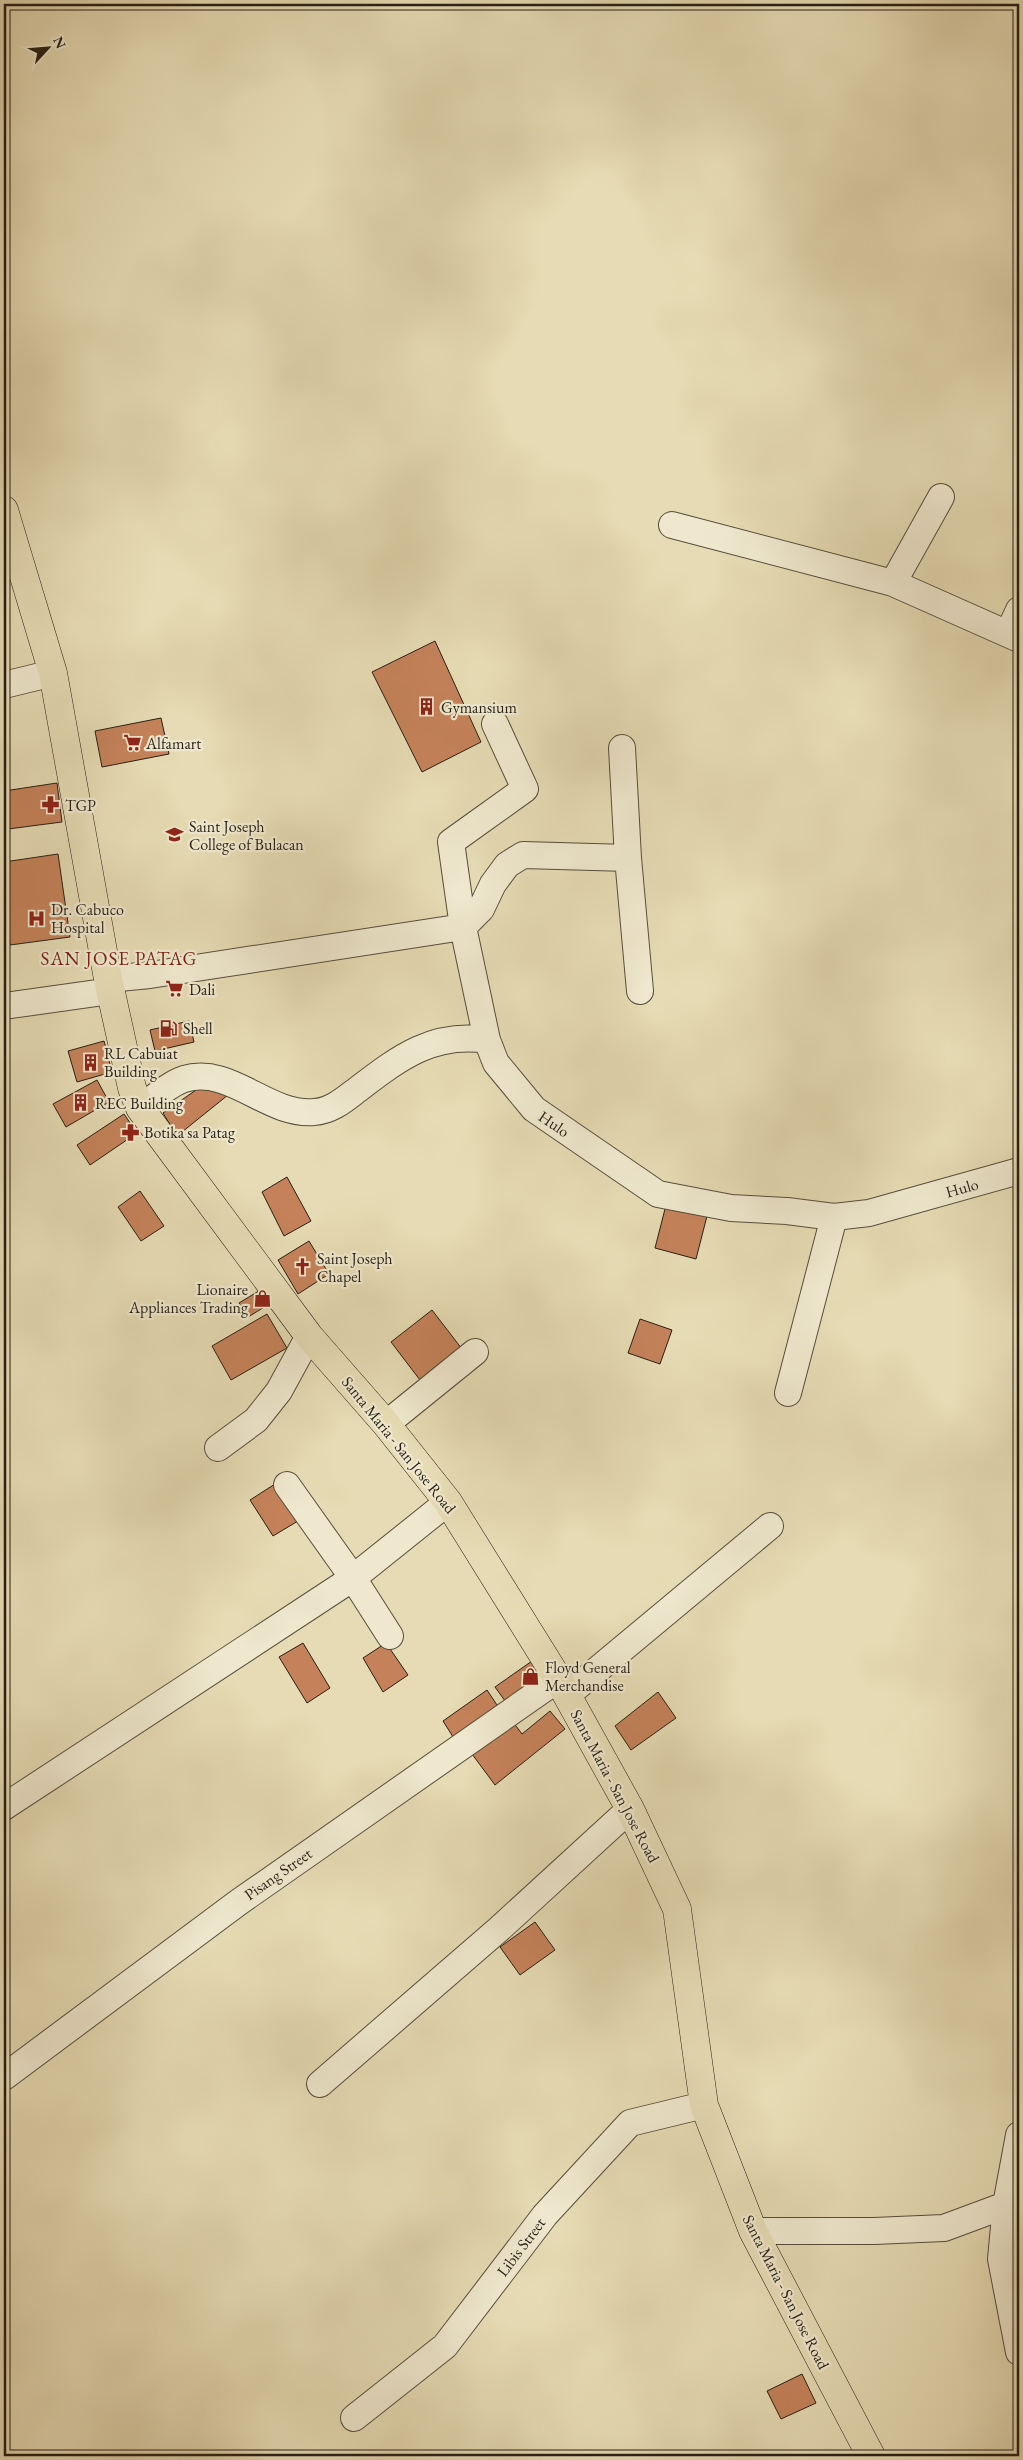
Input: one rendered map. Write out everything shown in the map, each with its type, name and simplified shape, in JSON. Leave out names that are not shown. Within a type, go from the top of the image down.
[{"type":"main road","name":"Santa Maria - San Jose Road","points":[[4,510],[54,673],[109,985],[132,1088],[140,1108],[309,1336],[386,1424],[448,1502],[563,1687],[630,1809],[677,1909],[704,2104],[753,2231],[871,2456]]},
{"type":"street","points":[[893,583],[941,497]]},
{"type":"street","points":[[672,525],[893,583],[1014,637],[1019,610]]},
{"type":"street","points":[[4,685],[54,673]]},
{"type":"street","name":"Hulo","points":[[495,724],[525,789],[451,842],[462,927],[487,1040],[496,1063],[534,1110],[658,1194],[731,1208],[834,1217],[869,1213],[1019,1171]]},
{"type":"street","points":[[622,748],[628,858],[640,991]]},
{"type":"street","points":[[4,1006],[109,985],[150,974],[462,927],[481,909],[493,884],[507,865],[524,855],[628,858]]},
{"type":"street","points":[[140,1108],[183,1079],[200,1077],[216,1078],[279,1108],[313,1112],[330,1109],[396,1060],[427,1044],[466,1037],[487,1040]]},
{"type":"street","points":[[788,1393],[834,1217]]},
{"type":"street","points":[[218,1448],[256,1420],[280,1391],[309,1336]]},
{"type":"street","points":[[386,1424],[475,1352]]},
{"type":"street","points":[[287,1485],[353,1578],[390,1636]]},
{"type":"street","points":[[4,1807],[353,1578],[448,1502]]},
{"type":"street","name":"Pisang Street","points":[[4,2077],[239,1902],[563,1687],[770,1526]]},
{"type":"street","points":[[320,2084],[500,1930],[630,1809]]},
{"type":"street","name":"Libis Street","points":[[354,2418],[446,2346],[546,2215],[630,2123],[704,2104]]},
{"type":"street","points":[[1019,2135],[1013,2201],[1002,2259],[1019,2352]]},
{"type":"street","points":[[753,2231],[874,2231],[944,2228],[1013,2201]]},
{"type":"building","name":"Gymansium","points":[[435,641],[481,742],[422,772],[372,672]]},
{"type":"building","name":"Alfamart","points":[[161,718],[169,754],[102,767],[95,731]]},
{"type":"building","points":[[57,783],[62,822],[8,829],[4,791]]},
{"type":"building","name":"Dr. Cabuco Hospital","points":[[58,854],[70,937],[10,945],[4,899],[4,862]]},
{"type":"building","points":[[189,1021],[194,1042],[155,1051],[150,1030]]},
{"type":"building","name":"RL Cabuiat Building","points":[[104,1041],[112,1072],[77,1082],[68,1051]]},
{"type":"building","name":"REC Building","points":[[97,1080],[109,1102],[66,1127],[53,1104]]},
{"type":"building","points":[[206,1083],[228,1095],[177,1136],[163,1113]]},
{"type":"building","points":[[124,1114],[137,1133],[90,1165],[77,1145]]},
{"type":"building","points":[[287,1177],[311,1221],[284,1236],[262,1192]]},
{"type":"building","points":[[140,1191],[164,1226],[141,1241],[118,1207]]},
{"type":"building","points":[[666,1205],[707,1216],[696,1259],[655,1248]]},
{"type":"building","name":"Saint Joseph Chapel","points":[[309,1241],[329,1274],[298,1294],[278,1260]]},
{"type":"building","points":[[262,1289],[271,1303],[248,1317],[239,1303]]},
{"type":"building","points":[[432,1310],[462,1349],[420,1380],[391,1342]]},
{"type":"building","points":[[267,1314],[287,1348],[231,1380],[212,1346]]},
{"type":"building","points":[[640,1319],[672,1330],[660,1364],[628,1353]]},
{"type":"building","points":[[275,1484],[298,1521],[273,1536],[250,1500]]},
{"type":"building","points":[[303,1643],[330,1688],[307,1703],[279,1657]]},
{"type":"building","points":[[386,1643],[408,1675],[383,1692],[363,1658]]},
{"type":"building","points":[[532,1661],[544,1679],[508,1705],[495,1687]]},
{"type":"building","points":[[487,1690],[501,1711],[455,1740],[443,1721]]},
{"type":"building","points":[[658,1692],[676,1718],[631,1750],[615,1726]]},
{"type":"building","points":[[550,1711],[565,1729],[495,1785],[472,1754],[513,1722],[522,1734]]},
{"type":"building","points":[[535,1922],[555,1950],[520,1975],[500,1947]]},
{"type":"building","points":[[802,2374],[816,2403],[781,2419],[767,2391]]},
{"type":"place","name":"Gymansium","points":[[427,707]]},
{"type":"place","name":"Alfamart","points":[[132,743]]},
{"type":"place","name":"TGP","points":[[51,805]]},
{"type":"place","name":"Saint Joseph College of Bulacan","points":[[175,835]]},
{"type":"place","name":"Dr. Cabuco Hospital","points":[[37,918]]},
{"type":"place","name":"Dali","points":[[175,989]]},
{"type":"place","name":"Shell","points":[[169,1028]]},
{"type":"place","name":"RL Cabuiat Building","points":[[90,1062]]},
{"type":"place","name":"REC Building","points":[[81,1103]]},
{"type":"place","name":"Botika sa Patag","points":[[130,1132]]},
{"type":"place","name":"Saint Joseph Chapel","points":[[303,1267]]},
{"type":"place","name":"Lionaire Appliances Trading","points":[[262,1298]]},
{"type":"place","name":"Floyd General Merchandise","points":[[531,1676]]},
{"type":"district","name":"SAN JOSE PATAG","points":[[119,958]]}]
